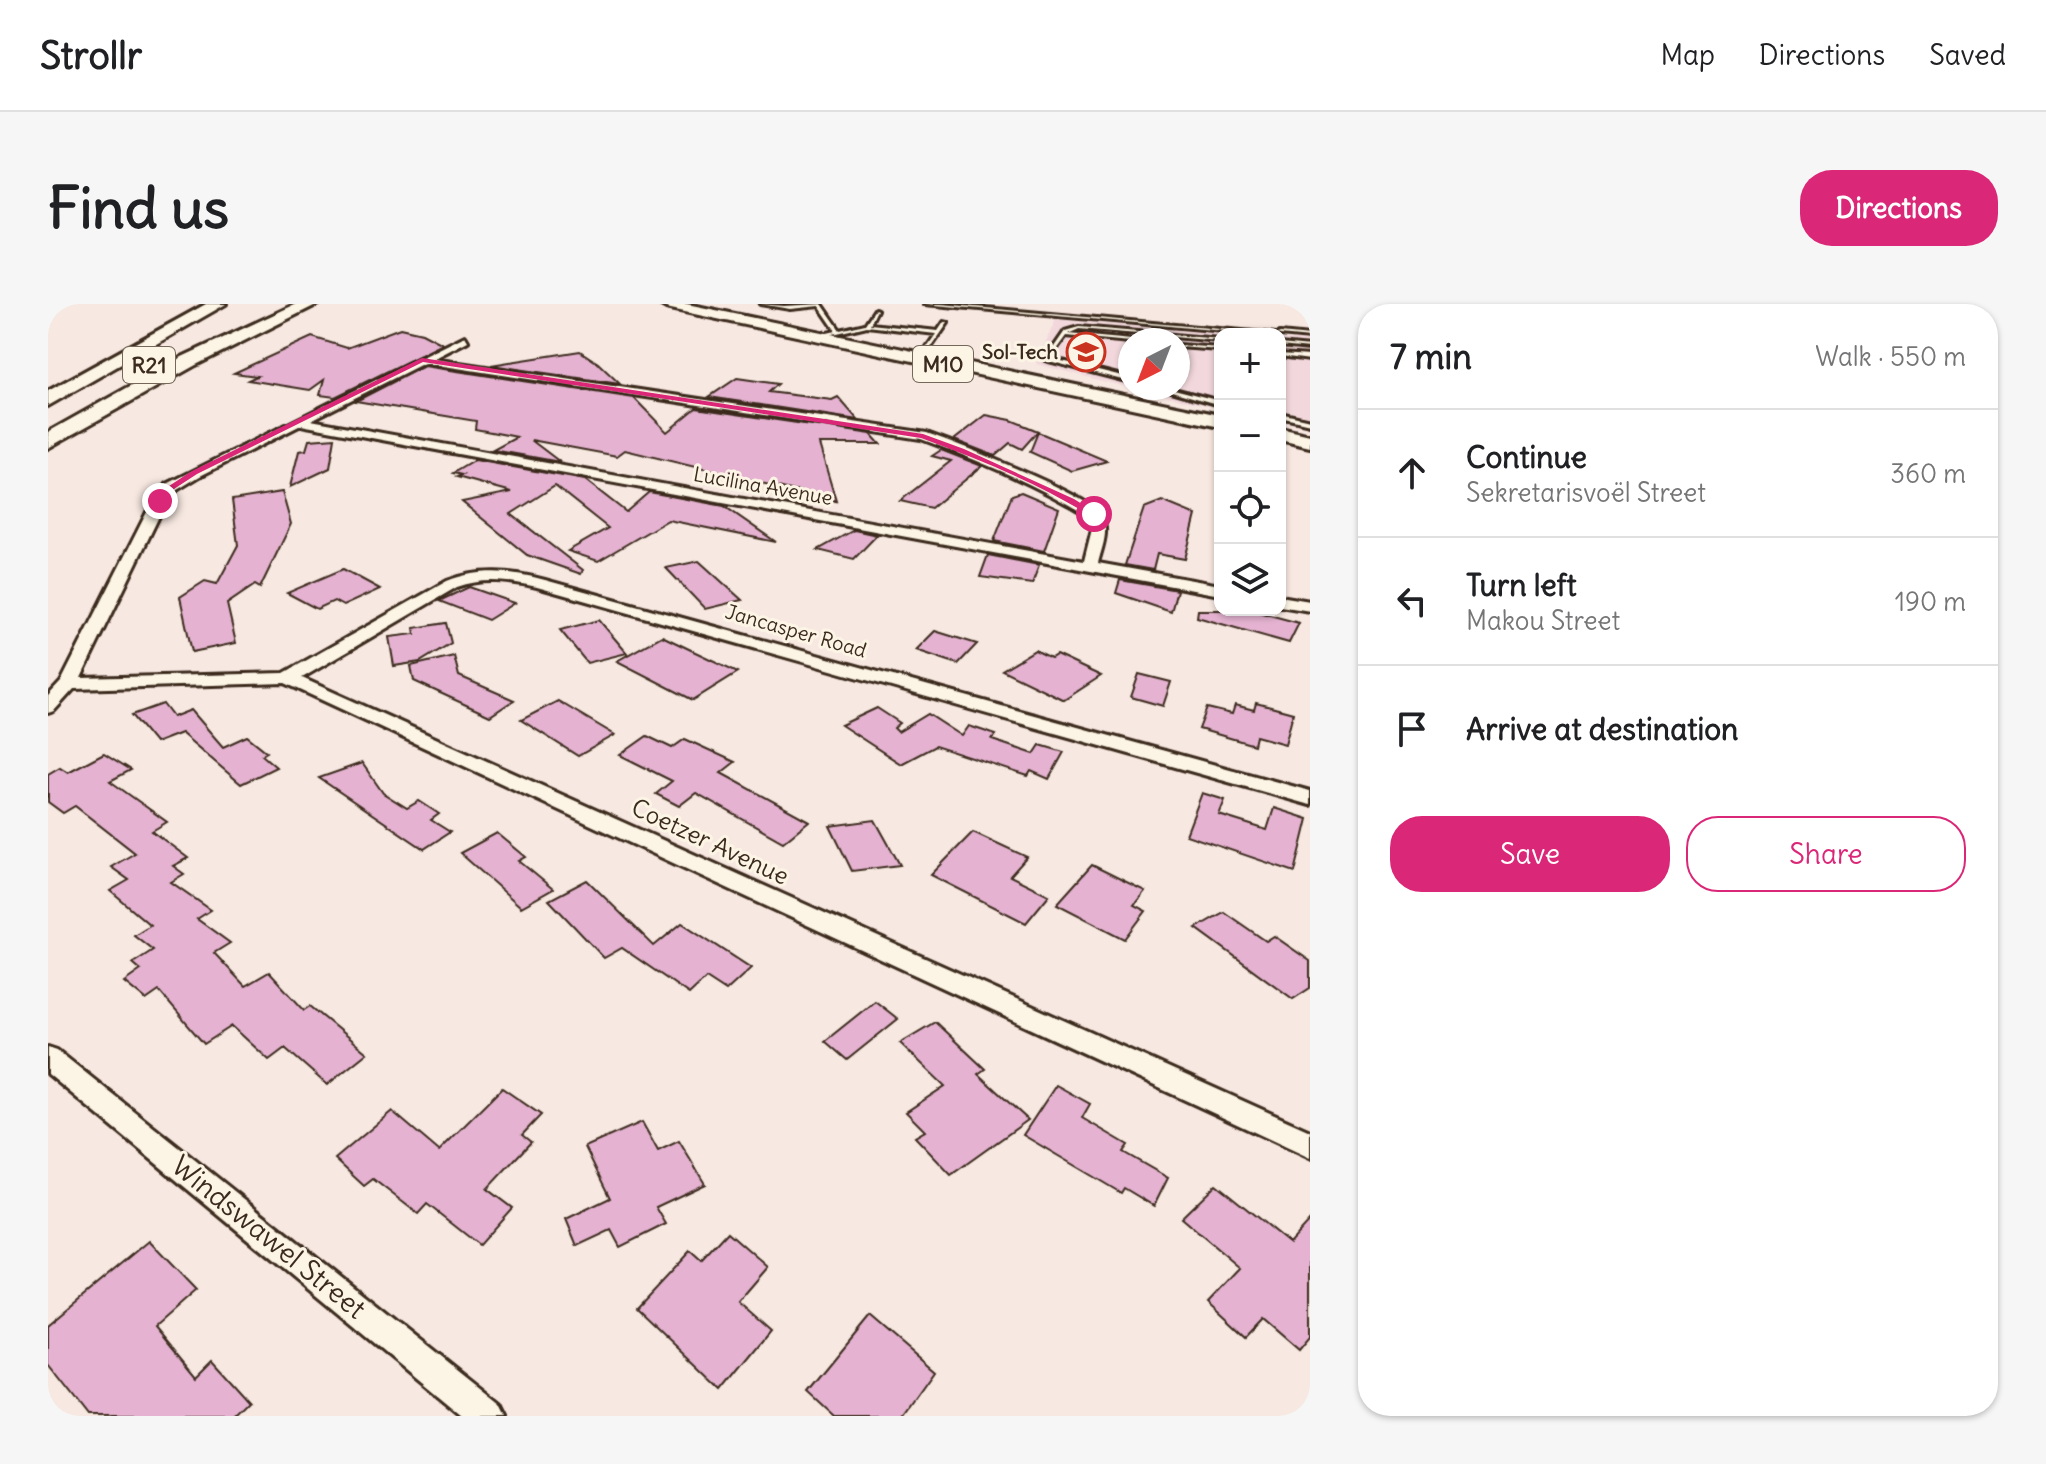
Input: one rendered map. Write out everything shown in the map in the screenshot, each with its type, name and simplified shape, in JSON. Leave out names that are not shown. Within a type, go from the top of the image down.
[{"type":"highway","name":"R21","points":[[48,400],[218,304]]},
{"type":"highway","points":[[48,439],[271,304]]},
{"type":"highway","points":[[48,439],[189,361],[310,304]]},
{"type":"highway","name":"R21","points":[[48,426],[237,312]]},
{"type":"highway","points":[[48,391],[151,321]]},
{"type":"main road","name":"M10","points":[[666,304],[1214,420]]},
{"type":"main road","points":[[1286,435],[1310,441]]},
{"type":"street","points":[[48,707],[69,684],[166,493],[195,473],[465,339]]},
{"type":"street","points":[[422,360],[933,439],[1071,500],[1094,514],[1099,529],[1090,566]]},
{"type":"street","name":"Lucilina Avenue","points":[[299,421],[1214,589]]},
{"type":"street","name":"Jancasper Road","points":[[288,678],[452,584],[474,576],[498,575],[540,583],[1310,798]]},
{"type":"street","points":[[1286,602],[1310,606]]},
{"type":"street","name":"Coetzer Avenue","points":[[69,684],[288,678],[1310,1145]]},
{"type":"street","name":"Windswawel Street","points":[[48,1058],[489,1416]]},
{"type":"lane","points":[[762,304],[784,307],[814,304],[823,307],[838,331]]},
{"type":"lane","points":[[926,304],[1214,329]]},
{"type":"lane","points":[[867,325],[875,310]]},
{"type":"lane","points":[[921,360],[946,323]]},
{"type":"lane","points":[[816,337],[867,325],[939,333]]},
{"type":"lane","points":[[1118,377],[1047,359],[1071,329],[1079,328],[1214,339]]},
{"type":"lane","points":[[1067,335],[1118,340]]},
{"type":"lane","points":[[1286,335],[1310,337]]},
{"type":"lane","points":[[1286,346],[1310,348]]},
{"type":"lane","points":[[1190,347],[1214,349]]},
{"type":"lane","points":[[1286,356],[1310,358]]},
{"type":"lane","points":[[1190,395],[1214,401]]},
{"type":"lane","points":[[1286,416],[1310,422]]},
{"type":"shaded area","name":"Sol-Tech","points":[[1056,319],[1157,328],[1118,328],[1118,385],[1036,364]]},
{"type":"shaded area","name":"Sol-Tech","points":[[1190,331],[1214,333],[1214,407],[1184,400],[1190,400]]},
{"type":"shaded area","points":[[1286,339],[1310,341],[1310,427],[1286,422]]},
{"type":"building","points":[[400,328],[422,333],[443,344],[335,397],[320,395],[324,380],[310,390],[248,380],[257,376],[234,373],[312,337],[347,348]]},
{"type":"building","points":[[580,351],[620,384],[491,365]]},
{"type":"building","points":[[424,366],[634,398],[667,432],[696,408],[871,434],[880,444],[819,444],[836,501],[625,450],[617,456],[531,440],[560,462],[493,450],[517,437],[475,429],[476,421],[356,401]]},
{"type":"building","points":[[737,378],[778,384],[769,392],[832,400],[838,397],[858,420],[709,397]]},
{"type":"building","points":[[986,415],[1011,420],[1038,431],[1022,449],[1010,443],[995,456],[954,440]]},
{"type":"building","points":[[1038,432],[1107,461],[1072,471],[1030,452]]},
{"type":"building","points":[[335,438],[330,468],[290,487],[299,451],[306,450],[309,440]]},
{"type":"building","points":[[941,450],[982,466],[931,508],[900,501],[951,461],[932,456]]},
{"type":"building","points":[[475,460],[585,480],[626,512],[649,492],[724,506],[776,542],[668,520],[598,561],[568,551],[608,528],[555,486],[511,514],[583,570],[581,574],[527,555],[462,502],[512,492],[457,477],[462,475],[453,473]]},
{"type":"building","points":[[282,492],[291,524],[260,588],[255,585],[227,604],[236,643],[192,652],[180,597],[205,581],[217,584],[238,545],[232,500]]},
{"type":"building","points":[[1021,492],[1059,508],[1044,551],[994,541],[1012,495]]},
{"type":"building","points":[[1162,501],[1196,515],[1185,559],[1157,554],[1153,570],[1125,565],[1144,508]]},
{"type":"building","points":[[854,530],[877,535],[854,559],[818,550]]},
{"type":"building","points":[[988,555],[1039,565],[1032,584],[980,577]]},
{"type":"building","points":[[699,561],[742,600],[705,609],[666,568]]},
{"type":"building","points":[[343,569],[380,589],[343,606],[334,601],[317,609],[287,593]]},
{"type":"building","points":[[1120,580],[1177,590],[1171,612],[1116,593]]},
{"type":"building","points":[[469,587],[515,603],[488,620],[439,601]]},
{"type":"building","points":[[1198,610],[1214,610],[1214,616],[1273,616],[1299,623],[1289,643],[1197,617]]},
{"type":"building","points":[[599,620],[627,653],[587,663],[560,630]]},
{"type":"building","points":[[446,623],[451,643],[420,662],[394,666],[389,637],[415,634],[414,628]]},
{"type":"building","points":[[935,631],[977,644],[958,664],[916,650]]},
{"type":"building","points":[[662,636],[738,672],[693,700],[617,661]]},
{"type":"building","points":[[1035,650],[1051,658],[1056,655],[1101,676],[1064,700],[1002,670]]},
{"type":"building","points":[[454,656],[459,676],[514,700],[490,716],[414,681],[411,666]]},
{"type":"building","points":[[1139,674],[1171,682],[1163,706],[1131,697]]},
{"type":"building","points":[[558,701],[615,735],[578,756],[521,720]]},
{"type":"building","points":[[1256,703],[1293,713],[1285,744],[1256,736],[1254,745],[1199,729],[1207,708],[1232,714],[1235,705],[1254,710]]},
{"type":"building","points":[[163,704],[173,717],[191,710],[223,747],[247,736],[267,752],[262,755],[276,767],[241,784],[181,733],[155,743],[132,715]]},
{"type":"building","points":[[877,708],[900,723],[894,728],[898,732],[928,714],[962,736],[969,726],[996,735],[992,740],[1034,754],[1040,745],[1064,752],[1049,779],[1031,771],[1028,776],[935,746],[901,764],[841,725]]},
{"type":"building","points":[[647,736],[672,748],[685,739],[735,762],[721,773],[809,821],[783,842],[696,793],[679,806],[656,794],[672,781],[620,755]]},
{"type":"building","points":[[104,753],[131,770],[110,781],[167,822],[152,831],[188,858],[173,866],[184,874],[171,882],[211,910],[197,919],[230,943],[214,953],[245,986],[269,972],[304,1010],[310,1006],[367,1053],[327,1085],[285,1048],[269,1060],[232,1026],[204,1044],[159,991],[146,1000],[124,982],[141,970],[133,963],[153,950],[134,935],[150,925],[110,891],[129,880],[111,867],[135,853],[75,806],[63,813],[48,802],[48,774],[60,767],[68,772]]},
{"type":"building","points":[[362,763],[383,793],[407,808],[419,801],[439,814],[431,820],[450,832],[424,849],[319,778]]},
{"type":"building","points":[[1202,793],[1225,800],[1219,815],[1267,830],[1274,808],[1308,819],[1295,872],[1186,835]]},
{"type":"building","points":[[875,820],[900,865],[852,871],[830,826]]},
{"type":"building","points":[[973,832],[1027,857],[1010,876],[1049,895],[1026,923],[931,875]]},
{"type":"building","points":[[497,833],[526,857],[519,861],[553,889],[521,907],[460,853]]},
{"type":"building","points":[[1092,865],[1145,891],[1134,905],[1146,911],[1125,939],[1057,904]]},
{"type":"building","points":[[587,880],[654,946],[682,923],[751,968],[726,991],[706,978],[689,994],[622,948],[604,958],[549,900]]},
{"type":"building","points":[[1224,912],[1266,941],[1274,936],[1310,961],[1310,988],[1293,999],[1196,928]]},
{"type":"building","points":[[875,1001],[898,1019],[847,1060],[825,1041]]},
{"type":"building","points":[[935,1022],[985,1069],[978,1074],[1028,1120],[951,1175],[915,1137],[925,1131],[906,1112],[945,1086],[900,1043]]},
{"type":"building","points":[[1056,1085],[1090,1104],[1082,1118],[1128,1145],[1123,1152],[1168,1178],[1154,1206],[1124,1188],[1121,1193],[1023,1135]]},
{"type":"building","points":[[502,1088],[541,1115],[522,1135],[531,1142],[487,1189],[512,1208],[479,1245],[427,1204],[418,1214],[373,1179],[364,1186],[335,1159],[392,1111],[439,1151]]},
{"type":"building","points":[[642,1122],[658,1151],[679,1141],[705,1184],[656,1207],[666,1224],[620,1247],[611,1230],[577,1246],[566,1219],[610,1198],[585,1147]]},
{"type":"building","points":[[1216,1184],[1289,1243],[1310,1220],[1310,1337],[1299,1350],[1263,1319],[1246,1337],[1208,1302],[1240,1268],[1181,1218]]},
{"type":"building","points":[[728,1232],[768,1267],[738,1302],[771,1331],[723,1390],[637,1308],[690,1251],[701,1261]]},
{"type":"building","points":[[149,1241],[196,1290],[155,1326],[196,1376],[212,1360],[249,1401],[234,1416],[88,1416],[48,1365],[48,1325]]},
{"type":"building","points":[[870,1316],[934,1371],[902,1416],[834,1416],[808,1392]]},
{"type":"place","name":"Sol-Tech","points":[[1086,352]]},
{"type":"route","points":[[160,501],[172,487],[195,473],[422,360],[923,436],[962,450],[1071,500],[1094,514]]}]
